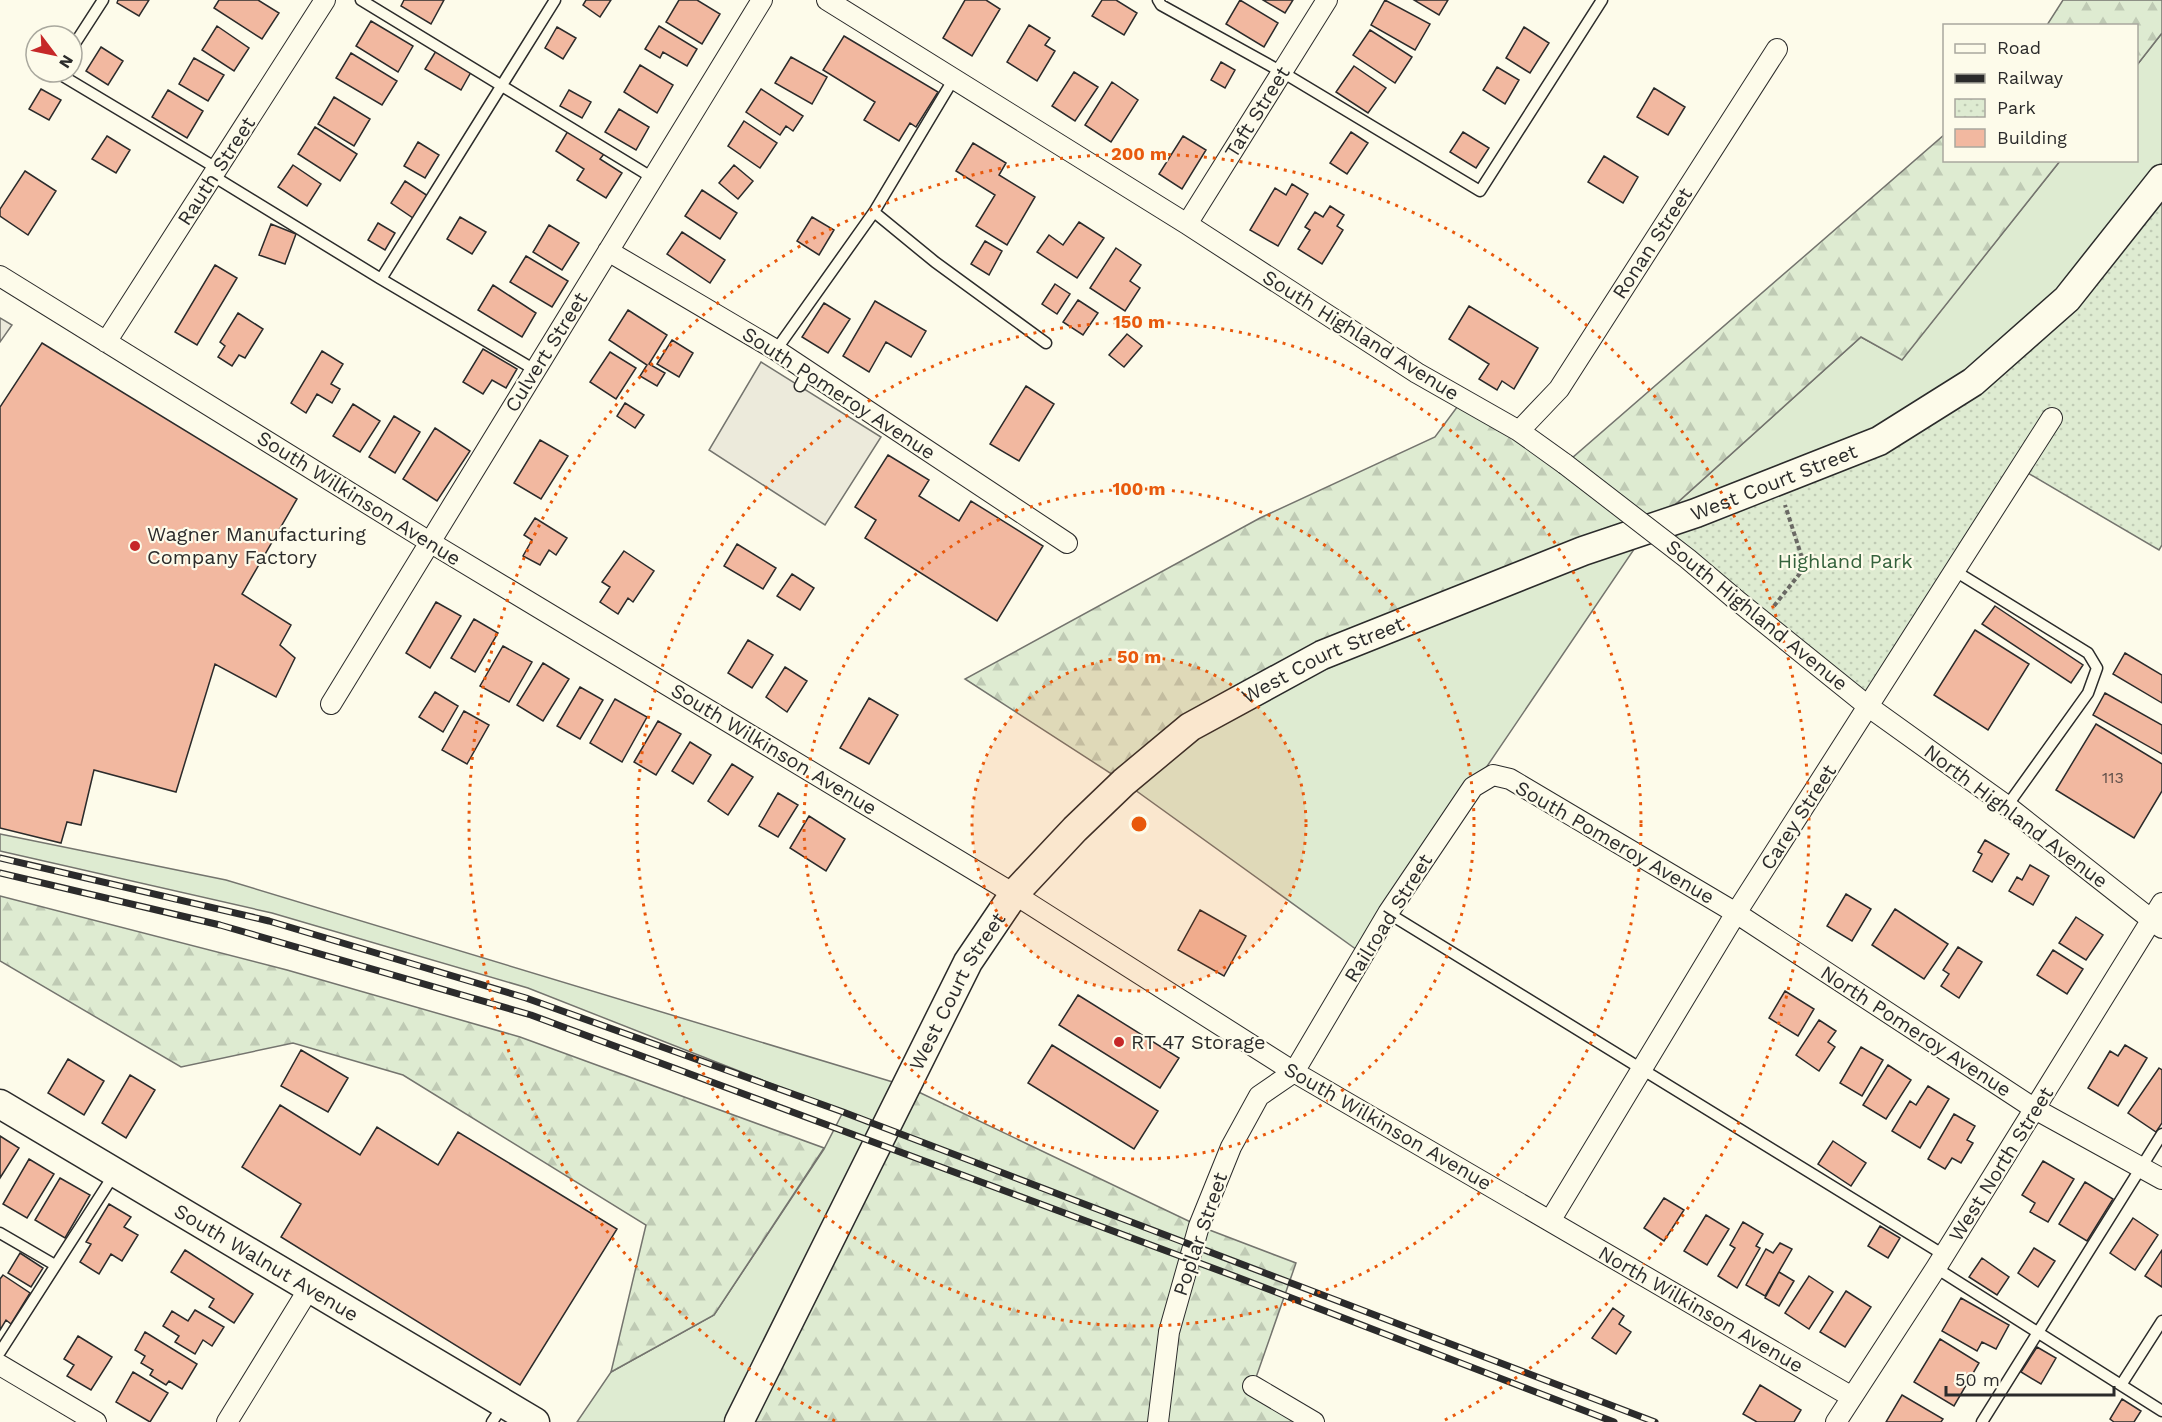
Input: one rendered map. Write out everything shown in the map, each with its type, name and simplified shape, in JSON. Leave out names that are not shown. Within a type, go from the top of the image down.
[{"type":"main road","name":"West Court Street","points":[[739,1422],[968,962],[1014,894],[1124,782],[1190,728],[1322,655],[1583,551],[1666,524],[1879,441],[1973,382],[2067,299],[2162,179]]},
{"type":"main road","name":"South Walnut Avenue","points":[[0,1104],[310,1287],[498,1413],[534,1422]]},
{"type":"street","name":"Rauth Street","points":[[106,342],[325,0]]},
{"type":"street","name":"Culvert Street","points":[[331,704],[428,541],[762,0]]},
{"type":"street","name":"South Highland Avenue","points":[[827,0],[952,80],[1187,224],[1417,373],[1519,431],[1671,545],[1869,707]]},
{"type":"street","name":"Taft Street","points":[[1187,224],[1327,0]]},
{"type":"street","name":"Ronan Street","points":[[1519,431],[1559,389],[1777,49]]},
{"type":"street","name":"South Pomeroy Avenue","points":[[608,251],[776,350],[804,378],[1066,543]]},
{"type":"street","name":"South Wilkinson Avenue","points":[[0,276],[428,541],[1014,894],[1294,1072],[1550,1221]]},
{"type":"street","name":"Carey Street","points":[[1550,1221],[1736,913],[2052,418]]},
{"type":"street","name":"North Highland Avenue","points":[[1869,707],[2007,806],[2157,924]]},
{"type":"street","name":"South Pomeroy Avenue","points":[[1492,775],[1510,779],[1736,913]]},
{"type":"street","name":"Railroad Street","points":[[1294,1072],[1388,913],[1473,787],[1492,775]]},
{"type":"street","name":"West North Street","points":[[1836,1422],[2035,1108],[2157,924],[2162,903]]},
{"type":"street","name":"North Pomeroy Avenue","points":[[1736,913],[2035,1108],[2162,1179]]},
{"type":"street","name":"Poplar Street","points":[[1158,1422],[1169,1332],[1199,1226],[1231,1147],[1259,1096],[1294,1072]]},
{"type":"street","name":"North Wilkinson Avenue","points":[[1550,1221],[1852,1397]]},
{"type":"street","points":[[227,1422],[310,1287]]},
{"type":"street","points":[[0,1365],[96,1422]]},
{"type":"street","points":[[1253,1386],[1314,1422]]},
{"type":"lane","points":[[84,29],[103,0]]},
{"type":"lane","points":[[361,0],[653,178]]},
{"type":"lane","points":[[381,279],[555,0]]},
{"type":"lane","points":[[1158,0],[1161,5],[1282,72],[1480,191],[1602,0]]},
{"type":"lane","points":[[776,350],[874,212],[952,80]]},
{"type":"lane","points":[[75,84],[381,279],[534,370]]},
{"type":"lane","points":[[874,212],[935,262],[1046,343]]},
{"type":"lane","points":[[1955,571],[2088,653],[2097,668],[2088,693],[2007,806]]},
{"type":"lane","points":[[1388,913],[1642,1068],[1940,1261],[2038,1332],[2162,1412]]},
{"type":"lane","points":[[1982,1422],[2162,1134]]},
{"type":"lane","points":[[0,1352],[116,1172]]},
{"type":"lane","points":[[0,1233],[55,1265]]},
{"type":"lane","points":[[2121,1385],[2162,1321]]},
{"type":"path","points":[[1762,621],[1805,567],[1777,481]]},
{"type":"green space","points":[[2063,0],[2162,0],[2162,33],[2138,64],[2138,24],[2048,24]]},
{"type":"green space","points":[[2162,33],[2162,179],[2067,299],[1879,441],[1647,530],[1861,337],[1902,359],[2059,162],[2138,162],[2138,64]]},
{"type":"green space","points":[[1943,136],[1943,162],[2059,162],[1902,360],[1861,337],[1647,530],[1322,655],[1124,782],[965,679],[1260,518],[1435,437],[1463,399],[1565,464]]},
{"type":"green space","name":"Highland Park","points":[[2162,179],[2162,545],[2159,550],[2021,469],[1869,707],[1647,530],[1696,513],[1973,382]]},
{"type":"green space","points":[[1647,530],[1473,787],[1364,955],[1124,782],[1190,728]]},
{"type":"green space","points":[[0,834],[226,880],[906,1086],[739,1422],[577,1422],[611,1372],[714,1315],[824,1149],[843,1112],[528,988],[272,913],[0,851]]},
{"type":"green space","points":[[0,896],[287,970],[520,1037],[824,1148],[714,1315],[611,1372],[646,1225],[403,1075],[293,1043],[181,1067],[0,961]]},
{"type":"green space","points":[[906,1086],[1199,1226],[1296,1263],[1253,1386],[1302,1422],[743,1422]]},
{"type":"shaded area","points":[[0,318],[12,325],[0,342]]},
{"type":"shaded area","points":[[761,362],[881,437],[825,525],[709,450]]},
{"type":"building","points":[[118,0],[149,0],[139,16],[117,3]]},
{"type":"building","points":[[219,0],[258,0],[279,13],[262,39],[214,8]]},
{"type":"building","points":[[404,0],[444,0],[431,24],[401,6]]},
{"type":"building","points":[[586,0],[611,0],[600,17],[583,5]]},
{"type":"building","points":[[679,0],[697,0],[720,14],[702,44],[666,22]]},
{"type":"building","points":[[965,0],[986,0],[1000,9],[972,56],[943,38]]},
{"type":"building","points":[[1102,0],[1116,0],[1137,13],[1124,35],[1092,16]]},
{"type":"building","points":[[1240,0],[1278,23],[1264,47],[1226,24]]},
{"type":"building","points":[[1263,0],[1293,0],[1285,13]]},
{"type":"building","points":[[1385,0],[1430,24],[1415,50],[1371,25]]},
{"type":"building","points":[[1414,0],[1448,0],[1439,15]]},
{"type":"building","points":[[371,21],[413,46],[398,72],[356,46]]},
{"type":"building","points":[[1029,25],[1050,38],[1045,45],[1055,51],[1037,81],[1007,62]]},
{"type":"building","points":[[217,26],[249,48],[234,71],[202,50]]},
{"type":"building","points":[[659,26],[697,49],[687,66],[663,52],[660,58],[645,49]]},
{"type":"building","points":[[557,27],[576,38],[563,59],[545,48]]},
{"type":"building","points":[[1524,27],[1549,43],[1530,73],[1506,58]]},
{"type":"building","points":[[1370,30],[1412,57],[1395,83],[1353,55]]},
{"type":"building","points":[[844,36],[938,92],[916,127],[910,123],[899,141],[864,120],[875,102],[823,70]]},
{"type":"building","points":[[101,47],[123,61],[108,85],[86,71]]},
{"type":"building","points":[[436,51],[471,72],[461,90],[425,69]]},
{"type":"building","points":[[351,53],[397,81],[382,105],[336,78]]},
{"type":"building","points":[[791,57],[827,77],[812,104],[775,83]]},
{"type":"building","points":[[194,58],[224,75],[208,101],[179,84]]},
{"type":"building","points":[[1221,62],[1235,70],[1225,88],[1211,80]]},
{"type":"building","points":[[640,65],[673,85],[657,113],[624,92]]},
{"type":"building","points":[[1354,66],[1386,88],[1368,113],[1336,92]]},
{"type":"building","points":[[1497,67],[1519,80],[1505,104],[1483,90]]},
{"type":"building","points":[[1074,72],[1098,87],[1075,121],[1052,106]]},
{"type":"building","points":[[1112,82],[1138,100],[1111,142],[1085,125]]},
{"type":"building","points":[[1654,88],[1685,107],[1668,135],[1637,117]]},
{"type":"building","points":[[41,89],[61,100],[49,120],[29,109]]},
{"type":"building","points":[[761,89],[803,116],[793,131],[786,126],[780,135],[746,112]]},
{"type":"building","points":[[168,90],[203,111],[187,138],[152,117]]},
{"type":"building","points":[[569,90],[591,102],[582,118],[560,106]]},
{"type":"building","points":[[334,97],[370,119],[354,146],[318,124]]},
{"type":"building","points":[[619,109],[649,127],[636,150],[605,132]]},
{"type":"building","points":[[744,121],[777,143],[760,168],[728,146]]},
{"type":"building","points":[[315,127],[357,154],[340,181],[298,154]]},
{"type":"building","points":[[568,131],[604,154],[600,159],[622,173],[606,198],[577,180],[584,169],[556,151]]},
{"type":"building","points":[[1351,132],[1368,143],[1347,174],[1330,163]]},
{"type":"building","points":[[1463,132],[1489,148],[1476,168],[1450,152]]},
{"type":"building","points":[[107,136],[130,150],[116,173],[92,159]]},
{"type":"building","points":[[1183,136],[1206,150],[1182,189],[1159,174]]},
{"type":"building","points":[[418,142],[439,155],[425,178],[404,166]]},
{"type":"building","points":[[973,143],[1006,163],[999,175],[1035,197],[1007,245],[976,226],[995,195],[956,171]]},
{"type":"building","points":[[1604,156],[1638,177],[1623,203],[1588,182]]},
{"type":"building","points":[[293,165],[321,184],[307,206],[278,187]]},
{"type":"building","points":[[734,165],[753,181],[738,199],[719,183]]},
{"type":"building","points":[[25,171],[56,191],[28,235],[0,216],[0,209]]},
{"type":"building","points":[[405,181],[428,196],[413,218],[391,203]]},
{"type":"building","points":[[1292,184],[1308,194],[1278,246],[1250,230],[1275,188],[1286,195]]},
{"type":"building","points":[[702,190],[737,213],[720,239],[685,216]]},
{"type":"building","points":[[1330,206],[1344,215],[1337,226],[1343,230],[1322,264],[1298,249],[1310,230],[1305,227],[1315,212],[1323,217]]},
{"type":"building","points":[[460,217],[486,232],[472,254],[447,239]]},
{"type":"building","points":[[812,217],[834,230],[819,255],[797,241]]},
{"type":"building","points":[[1079,222],[1104,238],[1077,278],[1037,252],[1049,235],[1063,245]]},
{"type":"building","points":[[378,223],[395,233],[385,250],[368,240]]},
{"type":"building","points":[[271,224],[296,234],[285,264],[259,255]]},
{"type":"building","points":[[549,225],[579,243],[562,270],[533,252]]},
{"type":"building","points":[[682,232],[725,260],[710,283],[667,254]]},
{"type":"building","points":[[985,241],[1002,251],[989,275],[971,264]]},
{"type":"building","points":[[1116,248],[1141,265],[1130,281],[1140,288],[1125,311],[1090,288]]},
{"type":"building","points":[[526,256],[568,281],[552,307],[510,282]]},
{"type":"building","points":[[215,265],[237,278],[197,345],[175,332]]},
{"type":"building","points":[[1055,284],[1070,294],[1057,314],[1042,304]]},
{"type":"building","points":[[493,285],[536,313],[522,337],[478,310]]},
{"type":"building","points":[[1078,300],[1098,313],[1083,335],[1063,322]]},
{"type":"building","points":[[875,301],[926,331],[911,357],[886,342],[869,372],[843,356]]},
{"type":"building","points":[[824,303],[850,319],[828,353],[802,337]]},
{"type":"building","points":[[1469,306],[1538,348],[1514,389],[1502,381],[1497,390],[1479,379],[1489,364],[1449,339]]},
{"type":"building","points":[[628,310],[667,335],[649,364],[665,373],[657,386],[640,376],[647,365],[609,340]]},
{"type":"building","points":[[238,313],[263,329],[245,358],[239,355],[232,366],[218,357],[225,346],[220,342]]},
{"type":"building","points":[[1127,334],[1142,346],[1124,367],[1109,355]]},
{"type":"building","points":[[672,340],[693,353],[679,377],[657,364]]},
{"type":"building","name":"Wagner Manufacturing Company Factory","points":[[42,343],[297,499],[242,594],[291,625],[280,645],[295,658],[276,697],[215,664],[176,792],[94,770],[81,825],[67,822],[61,843],[0,828],[0,407]]},
{"type":"building","points":[[483,349],[517,369],[506,388],[492,380],[483,394],[463,382]]},
{"type":"building","points":[[322,351],[343,364],[331,384],[340,389],[332,403],[317,394],[306,413],[291,403]]},
{"type":"building","points":[[610,352],[636,368],[616,399],[590,382]]},
{"type":"building","points":[[1026,386],[1054,404],[1019,461],[990,444]]},
{"type":"building","points":[[625,403],[644,415],[635,428],[617,416]]},
{"type":"building","points":[[353,404],[380,421],[360,452],[333,436]]},
{"type":"building","points":[[394,416],[420,432],[395,473],[369,457]]},
{"type":"building","points":[[435,428],[470,451],[437,501],[403,479]]},
{"type":"building","points":[[540,440],[568,456],[541,499],[514,483]]},
{"type":"building","points":[[888,455],[929,480],[919,496],[959,521],[971,501],[1043,546],[997,621],[865,538],[876,520],[855,507]]},
{"type":"building","points":[[535,518],[567,538],[556,555],[549,550],[540,565],[523,556],[532,540],[524,535]]},
{"type":"building","points":[[737,544],[776,568],[763,589],[724,566]]},
{"type":"building","points":[[624,551],[654,571],[633,602],[628,598],[618,614],[600,602],[610,587],[602,582]]},
{"type":"building","points":[[792,574],[814,588],[800,610],[777,596]]},
{"type":"building","points":[[436,602],[461,616],[430,668],[406,653]]},
{"type":"building","points":[[1995,606],[2083,665],[2071,683],[1982,624]]},
{"type":"building","points":[[474,619],[498,633],[475,672],[451,658]]},
{"type":"building","points":[[1975,630],[2029,664],[1988,730],[1934,695]]},
{"type":"building","points":[[748,640],[773,655],[752,688],[728,673]]},
{"type":"building","points":[[503,646],[532,662],[509,702],[480,686]]},
{"type":"building","points":[[2125,653],[2162,675],[2162,703],[2113,674]]},
{"type":"building","points":[[543,663],[569,679],[543,721],[517,705]]},
{"type":"building","points":[[785,667],[807,681],[787,712],[766,697]]},
{"type":"building","points":[[580,687],[603,700],[580,739],[557,726]]},
{"type":"building","points":[[435,692],[458,706],[443,732],[419,717]]},
{"type":"building","points":[[2105,693],[2162,725],[2162,754],[2093,715]]},
{"type":"building","points":[[869,698],[898,715],[869,764],[840,748]]},
{"type":"building","points":[[615,699],[647,717],[622,762],[590,743]]},
{"type":"building","points":[[464,711],[489,725],[467,764],[442,750]]},
{"type":"building","points":[[658,721],[681,734],[656,775],[634,762]]},
{"type":"building","points":[[2096,724],[2162,764],[2162,791],[2134,838],[2056,790]]},
{"type":"building","points":[[690,742],[711,755],[693,784],[672,771]]},
{"type":"building","points":[[732,764],[753,777],[728,815],[708,801]]},
{"type":"building","points":[[778,793],[798,805],[778,837],[759,826]]},
{"type":"building","points":[[809,816],[845,839],[826,871],[790,848]]},
{"type":"building","points":[[1985,840],[2009,854],[1992,882],[1973,871],[1982,854],[1978,852]]},
{"type":"building","points":[[2030,865],[2049,876],[2033,905],[2009,891],[2017,877],[2022,880]]},
{"type":"building","points":[[1846,894],[1871,909],[1852,941],[1827,926]]},
{"type":"building","points":[[1895,909],[1948,944],[1924,979],[1872,945]]},
{"type":"building","points":[[1200,910],[1246,936],[1224,976],[1178,950]]},
{"type":"building","points":[[2076,917],[2103,935],[2086,960],[2059,943]]},
{"type":"building","points":[[1958,947],[1982,962],[1959,998],[1941,986],[1949,974],[1943,970]]},
{"type":"building","points":[[2053,950],[2083,969],[2067,994],[2037,975]]},
{"type":"building","points":[[1785,991],[1814,1009],[1798,1036],[1769,1018]]},
{"type":"building","name":"RT 47 Storage","points":[[1078,995],[1179,1058],[1160,1088],[1059,1025]]},
{"type":"building","points":[[1819,1020],[1836,1031],[1828,1042],[1835,1047],[1819,1071],[1796,1055]]},
{"type":"building","points":[[1052,1045],[1158,1111],[1134,1149],[1028,1083]]},
{"type":"building","points":[[2125,1045],[2147,1058],[2118,1106],[2088,1088],[2110,1051],[2118,1056]]},
{"type":"building","points":[[1861,1047],[1883,1060],[1862,1096],[1840,1083]]},
{"type":"building","points":[[301,1050],[348,1078],[328,1112],[281,1086]]},
{"type":"building","points":[[68,1059],[104,1081],[84,1115],[48,1093]]},
{"type":"building","points":[[1888,1065],[1911,1080],[1886,1119],[1863,1105]]},
{"type":"building","points":[[2159,1068],[2162,1070],[2162,1123],[2156,1132],[2128,1113]]},
{"type":"building","points":[[130,1075],[155,1090],[126,1138],[102,1123]]},
{"type":"building","points":[[1928,1086],[1949,1099],[1920,1148],[1892,1131],[1910,1101],[1916,1105]]},
{"type":"building","points":[[280,1105],[360,1155],[377,1127],[438,1165],[458,1132],[617,1229],[520,1385],[281,1237],[301,1204],[242,1167]]},
{"type":"building","points":[[1954,1114],[1975,1126],[1967,1140],[1973,1143],[1961,1163],[1952,1158],[1945,1169],[1928,1159]]},
{"type":"building","points":[[0,1136],[19,1148],[0,1178]]},
{"type":"building","points":[[1833,1141],[1866,1163],[1851,1186],[1818,1164]]},
{"type":"building","points":[[29,1159],[54,1174],[27,1218],[3,1204]]},
{"type":"building","points":[[2043,1161],[2074,1179],[2048,1222],[2030,1212],[2035,1203],[2022,1195]]},
{"type":"building","points":[[60,1178],[90,1195],[65,1238],[35,1220]]},
{"type":"building","points":[[2085,1182],[2113,1199],[2087,1241],[2059,1224]]},
{"type":"building","points":[[1664,1198],[1684,1210],[1664,1241],[1644,1228]]},
{"type":"building","points":[[109,1204],[131,1217],[124,1227],[138,1235],[122,1261],[111,1254],[99,1274],[80,1262],[91,1244],[86,1242]]},
{"type":"building","points":[[1706,1215],[1729,1229],[1707,1265],[1684,1251]]},
{"type":"building","points":[[2133,1218],[2158,1235],[2135,1270],[2110,1253]]},
{"type":"building","points":[[1743,1222],[1763,1234],[1756,1246],[1760,1248],[1737,1288],[1718,1276],[1735,1248],[1730,1245]]},
{"type":"building","points":[[1880,1226],[1900,1238],[1888,1258],[1868,1246]]},
{"type":"building","points":[[1780,1243],[1792,1249],[1765,1296],[1746,1285],[1766,1249],[1773,1253]]},
{"type":"building","points":[[2034,1248],[2055,1261],[2038,1287],[2018,1273]]},
{"type":"building","points":[[185,1250],[253,1294],[234,1323],[209,1307],[214,1299],[171,1272]]},
{"type":"building","points":[[2162,1250],[2162,1287],[2145,1276]]},
{"type":"building","points":[[20,1253],[43,1268],[31,1287],[8,1273]]},
{"type":"building","points":[[1982,1258],[2009,1277],[1997,1295],[1969,1277]]},
{"type":"building","points":[[1779,1272],[1794,1281],[1779,1306],[1765,1298]]},
{"type":"building","points":[[3,1275],[30,1293],[11,1324],[6,1320],[0,1330],[0,1279]]},
{"type":"building","points":[[1809,1276],[1833,1292],[1809,1329],[1785,1313]]},
{"type":"building","points":[[1846,1291],[1871,1307],[1845,1347],[1820,1332]]},
{"type":"building","points":[[1961,1298],[2009,1325],[1996,1349],[1982,1342],[1977,1351],[1942,1331]]},
{"type":"building","points":[[1613,1308],[1624,1316],[1619,1324],[1631,1332],[1616,1354],[1592,1338]]},
{"type":"building","points":[[195,1310],[224,1327],[212,1346],[203,1340],[195,1354],[175,1342],[179,1336],[163,1326],[172,1311],[188,1321]]},
{"type":"building","points":[[145,1332],[197,1364],[182,1389],[169,1381],[166,1385],[150,1375],[153,1370],[141,1363],[145,1356],[135,1350]]},
{"type":"building","points":[[78,1336],[112,1357],[91,1390],[67,1376],[74,1365],[64,1359]]},
{"type":"building","points":[[1940,1339],[1979,1363],[1954,1406],[1914,1382]]},
{"type":"building","points":[[2037,1347],[2056,1358],[2041,1384],[2021,1372]]},
{"type":"building","points":[[133,1372],[168,1393],[150,1422],[116,1402]]},
{"type":"building","points":[[1760,1385],[1801,1410],[1794,1422],[1757,1422],[1743,1414]]},
{"type":"building","points":[[1902,1395],[1943,1419],[1941,1422],[1886,1422]]},
{"type":"building","points":[[2122,1399],[2141,1411],[2134,1422],[2114,1422],[2110,1419]]},
{"type":"railway","points":[[0,858],[269,921],[526,998],[843,1112],[1655,1422]]},
{"type":"railway","points":[[0,873],[220,925],[531,1015],[1234,1276],[1614,1422]]},
{"type":"place","name":"Wagner Manufacturing Company Factory","points":[[135,546]]},
{"type":"place","name":"RT 47 Storage","points":[[1119,1042]]}]
